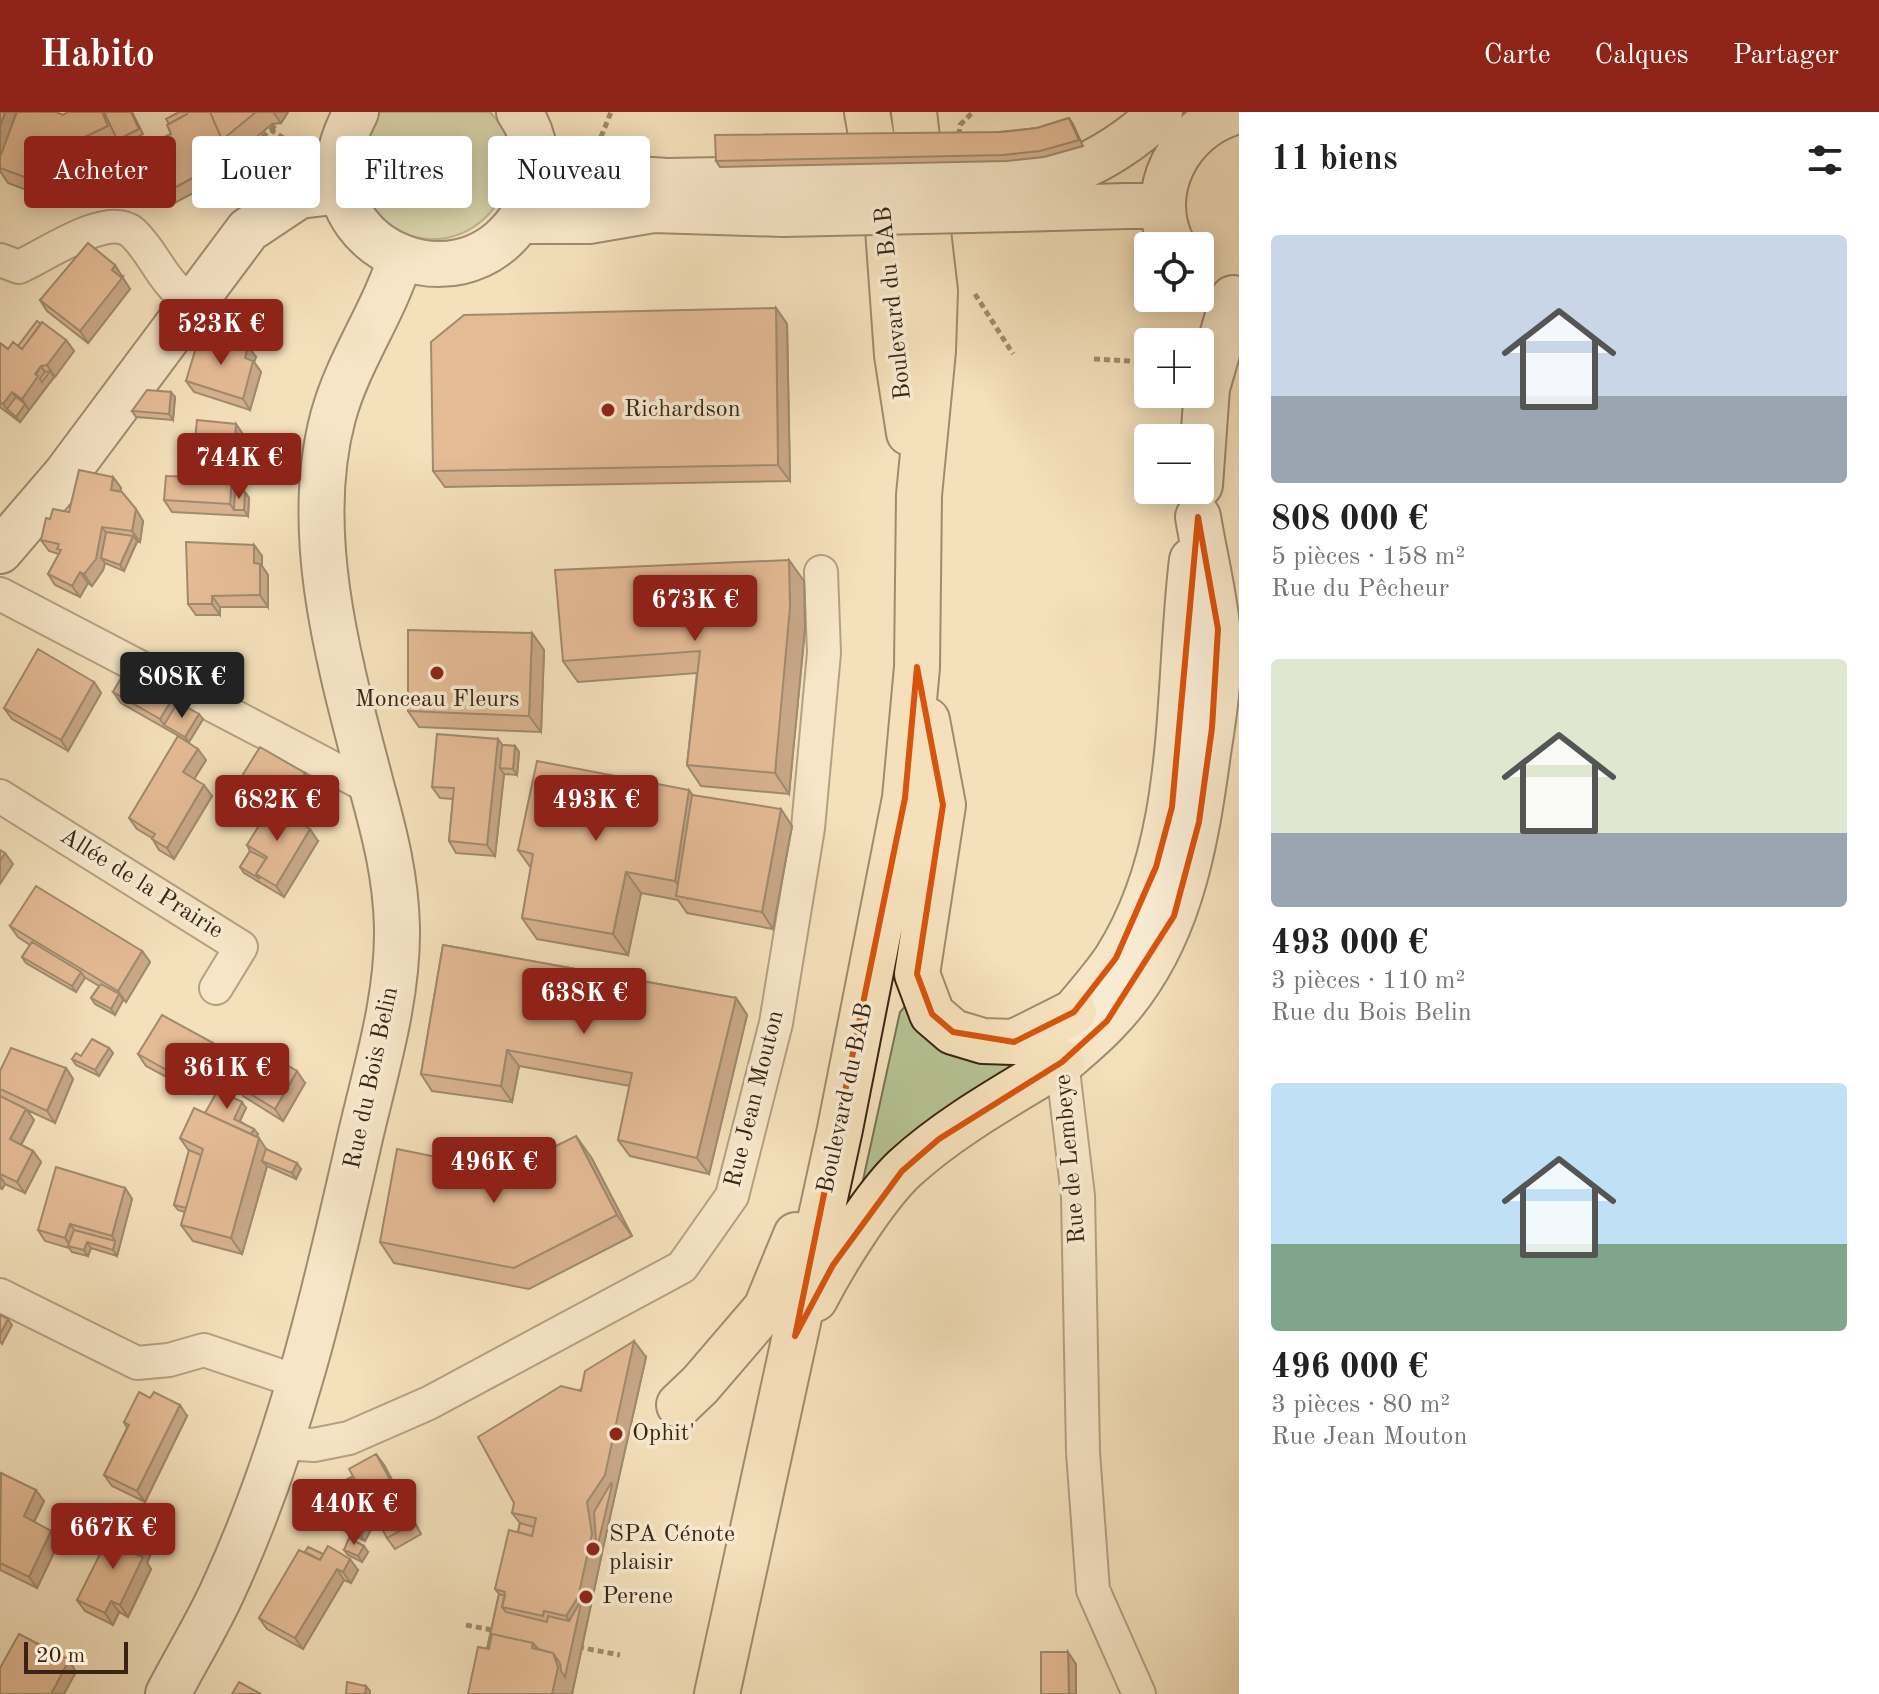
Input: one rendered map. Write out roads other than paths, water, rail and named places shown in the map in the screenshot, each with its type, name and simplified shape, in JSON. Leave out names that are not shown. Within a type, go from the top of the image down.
[{"type":"main road","points":[[344,136],[356,112]]},
{"type":"main road","points":[[846,112],[888,229]]},
{"type":"main road","name":"Boulevard du BAB","points":[[867,112],[888,229],[897,355],[919,495]]},
{"type":"main road","name":"Boulevard du BAB","points":[[717,1694],[840,1129],[905,798],[917,667],[919,495],[933,351],[935,291],[914,112]]},
{"type":"main road","points":[[1015,192],[1105,154],[1147,127],[1160,112]]},
{"type":"main road","points":[[521,221],[589,221],[653,210],[782,196],[1015,192],[1168,226],[1170,168],[1191,136],[1218,116]]},
{"type":"main road","points":[[349,208],[354,219],[374,242],[400,259],[440,265],[480,257],[503,241],[521,221],[535,181],[526,126]]},
{"type":"main road","points":[[650,175],[667,181],[782,196]]},
{"type":"main road","points":[[0,551],[66,474],[248,230],[272,211],[299,196],[336,192]]},
{"type":"main road","points":[[650,207],[653,210]]},
{"type":"main road","name":"Rue du Bois Belin","points":[[168,1694],[224,1588],[281,1443],[344,1207],[390,1009],[397,932],[395,879],[332,625],[325,568],[324,486],[332,418],[356,355],[389,293],[400,259]]},
{"type":"main road","name":"Rue de Lembeye","points":[[1204,424],[1207,388],[1224,292]]},
{"type":"main road","name":"Rue de Lembeye","points":[[1074,1012],[1116,958],[1156,867],[1172,807],[1184,627],[1198,504]]},
{"type":"main road","name":"Rue de Lembeye","points":[[1062,1062],[1107,1021],[1134,988],[1174,916],[1185,882],[1199,822],[1212,728],[1218,629],[1200,504]]},
{"type":"main road","points":[[917,667],[943,805],[917,974],[932,1014],[953,1032],[983,1041],[1014,1042],[1074,1012]]},
{"type":"main road","points":[[795,1336],[833,1265],[902,1171],[939,1139],[1062,1062]]},
{"type":"main road","points":[[679,1405],[766,1308],[840,1129]]},
{"type":"street","points":[[0,260],[19,267],[85,232],[123,228],[133,233],[171,288],[192,303]]},
{"type":"street","name":"Rue Jean Mouton","points":[[281,1443],[314,1445],[349,1438],[429,1403],[682,1267],[732,1196],[776,1023],[808,828],[824,653],[821,572]]},
{"type":"street","points":[[0,594],[373,789]]},
{"type":"street","name":"Allée de la Prairie","points":[[0,796],[241,947],[216,988]]},
{"type":"street","points":[[1062,1062],[1074,1012]]},
{"type":"street","name":"Rue de Lembeye","points":[[1062,1062],[1078,1196],[1083,1452],[1093,1590],[1139,1694]]},
{"type":"street","points":[[0,1295],[137,1363],[169,1360],[204,1350],[299,1382]]},
{"type":"place","name":"Richardson","points":[[608,410]]},
{"type":"place","name":"Monceau Fleurs","points":[[437,673]]},
{"type":"place","name":"Ophit'","points":[[616,1434]]},
{"type":"place","name":"SPA Cénote plaisir","points":[[593,1549]]},
{"type":"place","name":"Perene","points":[[586,1597]]}]
